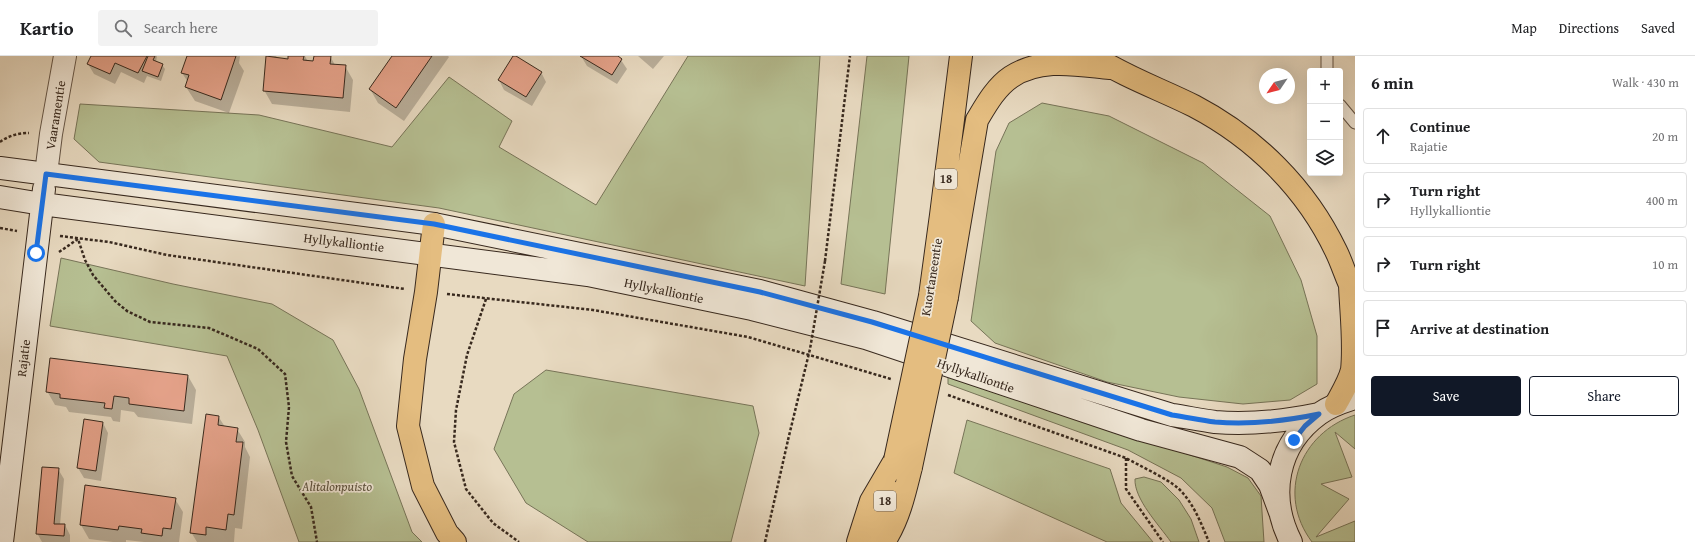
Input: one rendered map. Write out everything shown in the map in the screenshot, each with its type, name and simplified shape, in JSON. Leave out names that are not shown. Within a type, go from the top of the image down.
[{"type":"highway","name":"Kuortaneentie","points":[[876,542],[903,463],[938,296],[942,215],[961,56]]},
{"type":"highway","points":[[1093,56],[1112,68],[1194,106],[1247,139],[1288,178],[1313,211],[1336,251],[1352,290],[1352,370],[1337,405]]},
{"type":"highway","points":[[938,296],[977,120],[991,97],[1011,77],[1033,67],[1062,63],[1112,68]]},
{"type":"highway","points":[[434,224],[415,359],[408,426],[423,486],[447,533],[456,542]]},
{"type":"highway","points":[[858,542],[871,502],[903,463]]},
{"type":"highway","points":[[885,542],[893,528],[904,498],[903,463]]},
{"type":"main road","name":"Vaaramentie","points":[[46,174],[51,134],[65,56]]},
{"type":"main road","name":"Hyllykalliontie","points":[[0,168],[434,224],[760,292],[880,324],[1172,415],[1214,422],[1246,423],[1286,421],[1337,405]]},
{"type":"main road","name":"Rajatie","points":[[2,542],[46,174]]},
{"type":"main road","name":"Hyllykalliontie","points":[[0,197],[42,204],[588,275],[752,309],[866,338],[1141,430],[1240,457],[1260,470],[1270,485],[1284,531]]},
{"type":"main road","points":[[1284,531],[1278,493],[1280,474],[1285,457],[1294,440],[1305,426],[1337,405]]},
{"type":"lane","points":[[1327,56],[1327,68]]},
{"type":"lane","points":[[1343,109],[1355,123]]},
{"type":"path","points":[[765,542],[810,349],[825,261],[850,56]]},
{"type":"path","points":[[0,142],[6,138],[21,133],[51,134]]},
{"type":"path","points":[[0,228],[16,230]]},
{"type":"path","points":[[66,237],[109,242],[167,255],[380,286]]},
{"type":"path","points":[[78,239],[85,260],[93,275],[115,301],[127,311],[150,322],[209,328],[258,349],[285,374],[289,407],[286,442],[292,476],[310,507],[317,542]]},
{"type":"path","points":[[462,296],[593,310],[748,337],[897,380]]},
{"type":"path","points":[[486,299],[467,355],[456,410],[454,442],[466,488],[493,523],[519,542]]},
{"type":"path","points":[[942,394],[1126,458],[1178,488],[1196,513],[1209,542]]},
{"type":"path","points":[[1126,458],[1126,488],[1163,542]]},
{"type":"green space","points":[[688,56],[820,56],[805,286],[439,208],[99,162],[74,139],[80,104],[259,115],[392,147],[449,77],[512,121],[499,147],[596,205]]},
{"type":"green space","points":[[867,56],[909,56],[885,294],[841,284]]},
{"type":"green space","points":[[1042,103],[1109,116],[1203,163],[1270,216],[1301,280],[1317,336],[1317,384],[1290,400],[1243,404],[1179,397],[1107,382],[995,343],[971,321],[996,151],[1009,123]]},
{"type":"green space","name":"Alitalonpuisto","points":[[61,258],[173,284],[272,304],[333,340],[359,389],[412,532],[422,542],[299,542],[258,430],[227,356],[50,326]]},
{"type":"green space","points":[[546,370],[753,406],[759,433],[731,542],[588,542],[526,503],[494,449],[514,394]]},
{"type":"green space","points":[[948,376],[1227,467],[1248,478],[1261,496],[1264,542],[1225,542],[1212,508],[1181,478],[1128,450],[948,384]]},
{"type":"green space","points":[[1355,415],[1355,449],[1335,432],[1352,477],[1321,484],[1349,499],[1316,537],[1355,521],[1355,542],[1312,542],[1301,524],[1296,504],[1295,485],[1299,467],[1308,450],[1320,436],[1336,424]]},
{"type":"green space","points":[[967,420],[1110,469],[1121,503],[1153,542],[1107,542],[954,473]]},
{"type":"green space","points":[[1144,477],[1161,482],[1179,500],[1191,519],[1199,542],[1171,542],[1148,512],[1139,495],[1135,479]]},
{"type":"building","points":[[91,56],[147,56],[138,73],[115,63],[110,74],[87,64]]},
{"type":"building","points":[[148,56],[155,56],[153,60],[163,64],[158,77],[142,71]]},
{"type":"building","points":[[187,56],[236,56],[221,100],[185,87],[189,75],[181,73]]},
{"type":"building","points":[[266,56],[288,59],[288,56],[304,56],[303,60],[313,61],[314,56],[331,56],[330,64],[346,65],[343,98],[263,91]]},
{"type":"building","points":[[392,56],[432,56],[396,108],[369,89]]},
{"type":"building","points":[[513,56],[516,56],[542,72],[526,97],[498,80]]},
{"type":"building","points":[[580,56],[618,56],[622,59],[612,75]]},
{"type":"building","points":[[50,358],[188,375],[184,411],[129,404],[129,398],[114,396],[112,409],[104,408],[105,403],[60,398],[60,394],[46,392]]},
{"type":"building","points":[[206,414],[219,416],[218,425],[238,428],[236,442],[243,442],[234,515],[228,514],[226,530],[206,527],[206,535],[190,533]]},
{"type":"building","points":[[84,419],[103,422],[96,471],[77,468]]},
{"type":"building","points":[[42,467],[59,468],[54,524],[65,524],[64,536],[36,534]]},
{"type":"building","points":[[85,485],[176,498],[171,529],[163,528],[162,536],[141,533],[142,529],[119,526],[118,530],[80,525]]},
{"type":"route","points":[[36,253],[46,174],[434,224],[760,292],[872,322],[1172,415],[1214,422],[1246,423],[1286,421],[1319,414],[1305,426],[1294,440]]}]
